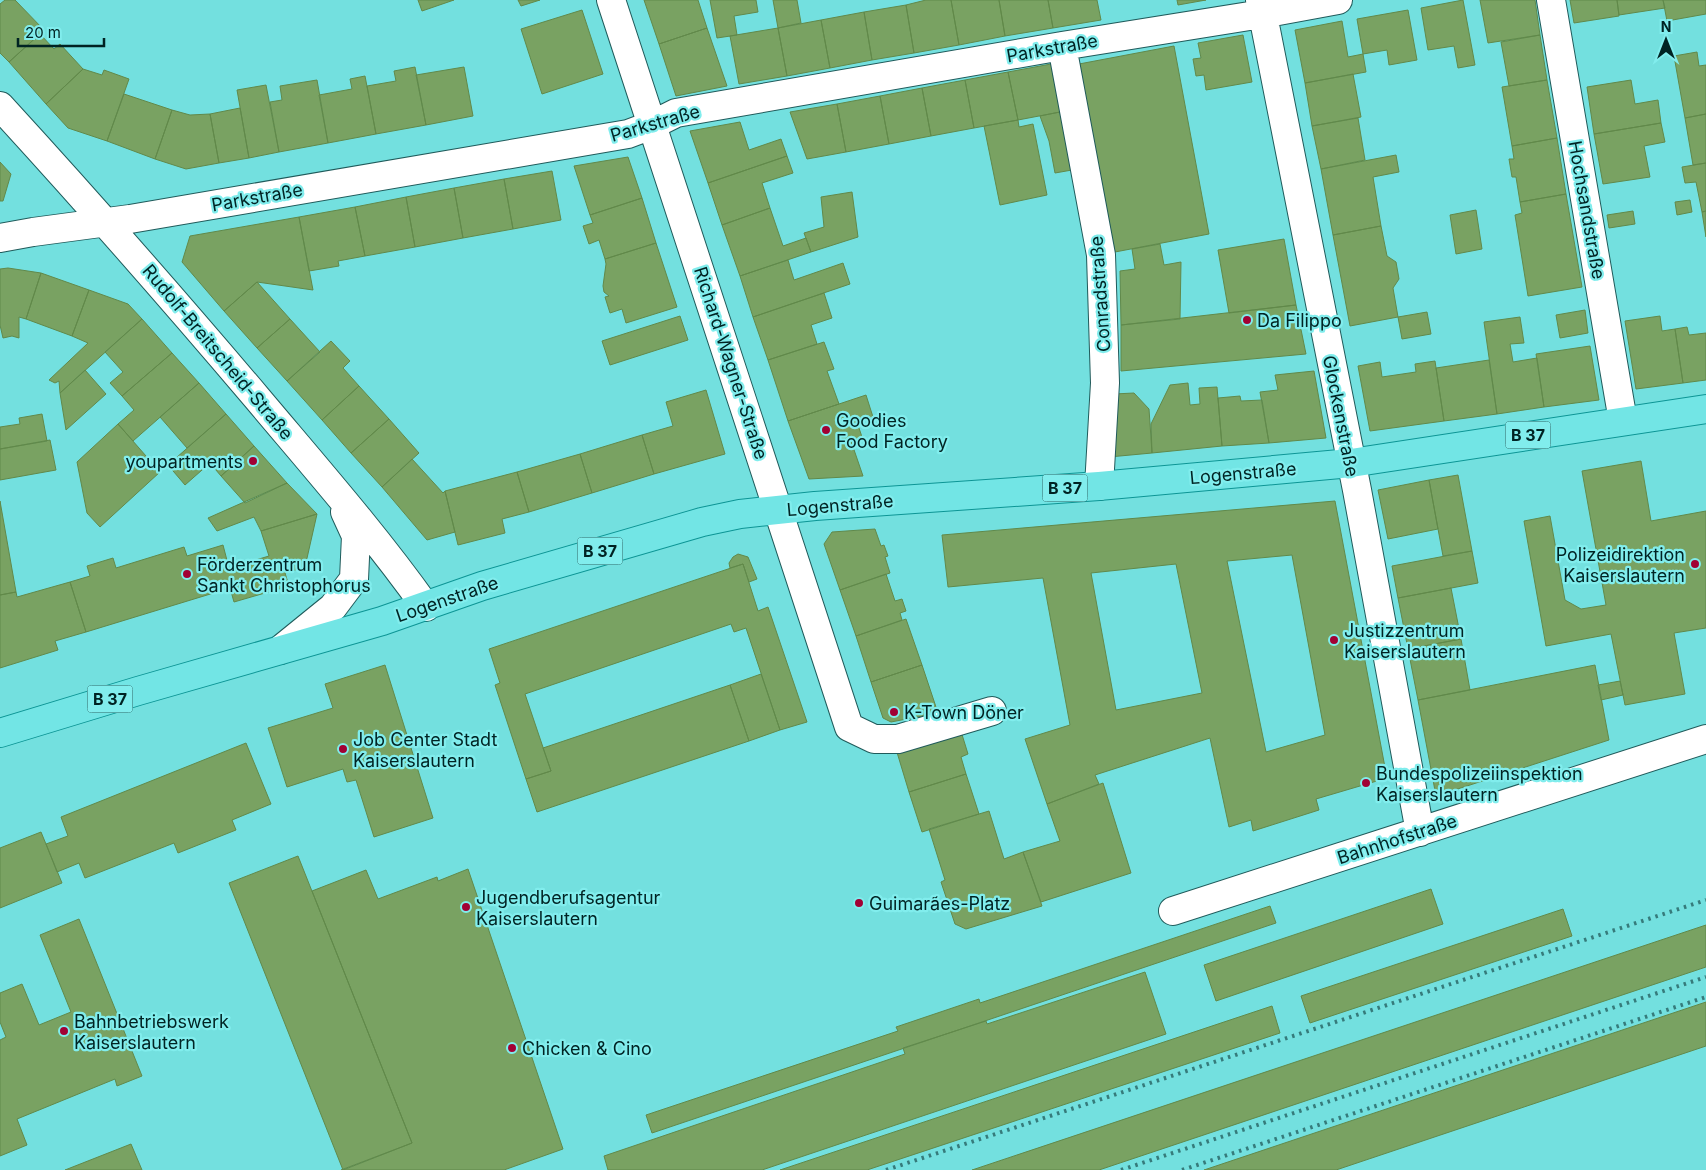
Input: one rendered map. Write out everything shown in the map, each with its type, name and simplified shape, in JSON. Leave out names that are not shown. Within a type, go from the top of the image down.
[{"type":"main road","name":"Logenstraße","points":[[0,734],[138,691],[426,607],[482,586],[702,522],[740,514],[1099,486],[1351,463],[1706,409]]},
{"type":"street","name":"Richard-Wagner-Straße","points":[[611,0],[849,728],[874,739],[898,739],[992,711]]},
{"type":"street","name":"Parkstraße","points":[[0,238],[107,223],[628,134],[676,113],[1062,46],[1261,7],[1338,0]]},
{"type":"street","name":"Hochsandstraße","points":[[1551,0],[1623,421]]},
{"type":"street","name":"Glockenstraße","points":[[1261,7],[1351,463],[1420,832]]},
{"type":"street","name":"Conradstraße","points":[[1062,46],[1101,255],[1105,383],[1099,486]]},
{"type":"street","name":"Rudolf-Breitscheid-Straße","points":[[0,106],[107,223],[334,488],[392,560],[426,607]]},
{"type":"street","points":[[280,650],[332,607],[354,579],[356,536],[334,488]]},
{"type":"street","name":"Bahnhofstraße","points":[[1173,911],[1706,739]]},
{"type":"building","points":[[5,0],[15,0],[44,30],[9,62],[0,53],[0,4]]},
{"type":"building","points":[[418,0],[454,0],[422,11]]},
{"type":"building","points":[[518,0],[540,0],[521,6]]},
{"type":"building","points":[[644,0],[698,0],[707,28],[659,44]]},
{"type":"building","points":[[710,0],[756,0],[758,12],[734,16],[737,35],[717,38]]},
{"type":"building","points":[[773,0],[797,0],[801,23],[778,28]]},
{"type":"building","points":[[926,0],[951,0],[959,45],[914,53],[906,5]]},
{"type":"building","points":[[951,0],[999,0],[1005,36],[959,45]]},
{"type":"building","points":[[999,0],[1048,0],[1053,28],[1005,36]]},
{"type":"building","points":[[1048,0],[1097,0],[1101,20],[1053,28]]},
{"type":"building","points":[[1177,0],[1206,0],[1178,5]]},
{"type":"building","points":[[1463,0],[1475,65],[1458,68],[1454,46],[1428,50],[1421,8]]},
{"type":"building","points":[[1480,0],[1535,0],[1540,35],[1488,43]]},
{"type":"building","points":[[1570,0],[1617,0],[1619,16],[1574,23]]},
{"type":"building","points":[[1617,0],[1663,0],[1665,8],[1619,15]]},
{"type":"building","points":[[1663,0],[1706,0],[1706,14],[1667,21]]},
{"type":"building","points":[[906,5],[914,53],[872,60],[864,12]]},
{"type":"building","points":[[582,10],[603,74],[542,94],[521,29]]},
{"type":"building","points":[[1408,10],[1417,60],[1389,65],[1387,50],[1363,54],[1357,19]]},
{"type":"building","points":[[864,12],[872,60],[830,68],[821,20]]},
{"type":"building","points":[[821,20],[830,68],[787,76],[778,28]]},
{"type":"building","points":[[1342,21],[1348,57],[1363,54],[1366,72],[1305,83],[1295,30]]},
{"type":"building","points":[[707,28],[727,86],[676,96],[659,44]]},
{"type":"building","points":[[778,28],[787,76],[739,84],[730,36]]},
{"type":"building","points":[[40,34],[54,49],[60,44],[83,69],[46,104],[9,62]]},
{"type":"building","points":[[1243,35],[1252,82],[1206,90],[1204,75],[1196,76],[1193,59],[1201,58],[1198,43]]},
{"type":"building","points":[[1540,35],[1547,80],[1509,86],[1501,42]]},
{"type":"building","points":[[1174,46],[1209,234],[1115,252],[1079,64]]},
{"type":"building","points":[[1697,52],[1699,66],[1706,65],[1706,114],[1685,118],[1674,56]]},
{"type":"building","points":[[1051,64],[1060,112],[1018,120],[1008,72]]},
{"type":"building","points":[[415,67],[426,125],[376,134],[367,86],[396,81],[394,71]]},
{"type":"building","points":[[464,67],[473,116],[426,125],[416,75]]},
{"type":"building","points":[[83,69],[102,75],[104,70],[129,79],[107,141],[68,128],[46,104]]},
{"type":"building","points":[[1008,72],[1018,120],[974,128],[965,80]]},
{"type":"building","points":[[1353,74],[1361,117],[1312,126],[1305,83]]},
{"type":"building","points":[[365,76],[376,134],[328,143],[319,95],[352,89],[350,79]]},
{"type":"building","points":[[317,80],[328,143],[279,152],[270,102],[282,100],[280,86]]},
{"type":"building","points":[[965,80],[974,128],[931,136],[922,88]]},
{"type":"building","points":[[1547,80],[1557,138],[1512,146],[1502,87]]},
{"type":"building","points":[[1631,80],[1635,104],[1658,100],[1661,123],[1594,134],[1587,87]]},
{"type":"building","points":[[266,85],[279,152],[249,158],[237,90]]},
{"type":"building","points":[[922,88],[931,136],[889,144],[880,96]]},
{"type":"building","points":[[124,94],[172,110],[155,159],[107,141]]},
{"type":"building","points":[[880,96],[889,144],[846,152],[837,104]]},
{"type":"building","points":[[837,104],[846,152],[807,159],[790,112]]},
{"type":"building","points":[[240,108],[249,158],[219,163],[210,114]]},
{"type":"building","points":[[172,110],[190,115],[210,114],[219,163],[186,169],[155,159]]},
{"type":"building","points":[[1060,112],[1072,170],[1055,173],[1049,141],[1040,116]]},
{"type":"building","points":[[1706,114],[1706,163],[1693,165],[1685,118]]},
{"type":"building","points":[[1358,118],[1365,160],[1321,169],[1312,126]]},
{"type":"building","points":[[1018,120],[1019,127],[1033,124],[1047,195],[1000,205],[984,126]]},
{"type":"building","points":[[740,122],[749,150],[781,139],[787,156],[708,183],[690,131]]},
{"type":"building","points":[[1661,123],[1665,142],[1644,146],[1650,177],[1603,184],[1594,134]]},
{"type":"building","points":[[1557,138],[1566,194],[1520,202],[1516,177],[1512,177],[1509,159],[1514,159],[1512,146]]},
{"type":"building","points":[[1396,155],[1399,172],[1373,177],[1381,226],[1333,235],[1321,169]]},
{"type":"building","points":[[787,156],[793,173],[762,183],[770,208],[722,225],[708,183]]},
{"type":"building","points":[[628,157],[642,198],[590,215],[574,166]]},
{"type":"building","points":[[0,162],[11,174],[3,201],[0,201]]},
{"type":"building","points":[[1706,163],[1706,211],[1702,212],[1696,182],[1685,183],[1682,167]]},
{"type":"building","points":[[552,171],[561,220],[513,229],[504,179]]},
{"type":"building","points":[[504,179],[513,229],[463,238],[454,188]]},
{"type":"building","points":[[454,188],[463,238],[415,247],[406,197]]},
{"type":"building","points":[[852,192],[858,237],[811,252],[804,233],[824,227],[821,197]]},
{"type":"building","points":[[1566,194],[1582,287],[1528,296],[1515,215],[1522,213],[1520,202]]},
{"type":"building","points":[[406,197],[415,247],[365,256],[355,207]]},
{"type":"building","points":[[642,198],[656,243],[605,259],[599,240],[589,244],[583,226],[593,223],[590,215]]},
{"type":"building","points":[[1690,200],[1692,212],[1677,215],[1675,202]]},
{"type":"building","points":[[355,207],[365,256],[338,261],[339,266],[309,271],[299,217]]},
{"type":"building","points":[[770,208],[783,246],[806,238],[811,252],[740,276],[722,225]]},
{"type":"building","points":[[1476,210],[1482,249],[1456,254],[1450,215]]},
{"type":"building","points":[[1633,211],[1635,224],[1609,228],[1607,215]]},
{"type":"building","points":[[1706,211],[1706,237],[1702,212]]},
{"type":"building","points":[[299,217],[313,290],[257,282],[224,311],[182,262],[190,236]]},
{"type":"building","points":[[1381,226],[1387,256],[1396,262],[1399,279],[1393,288],[1398,317],[1350,326],[1333,235]]},
{"type":"building","points":[[1284,239],[1296,305],[1229,313],[1218,250]]},
{"type":"building","points":[[656,243],[677,307],[626,323],[622,309],[610,313],[605,297],[609,296],[604,292],[603,286],[605,259]]},
{"type":"building","points":[[1160,244],[1164,265],[1181,262],[1180,319],[1121,325],[1120,271],[1135,269],[1132,249]]},
{"type":"building","points":[[788,260],[794,280],[843,263],[850,284],[753,317],[740,276]]},
{"type":"building","points":[[8,268],[41,273],[26,319],[19,317],[19,338],[12,336],[3,338],[0,325],[0,269]]},
{"type":"building","points":[[41,273],[89,290],[72,336],[26,319]]},
{"type":"building","points":[[257,282],[290,319],[257,348],[224,311]]},
{"type":"building","points":[[89,290],[128,304],[142,319],[60,393],[59,381],[55,383],[49,380],[88,343],[72,336]]},
{"type":"building","points":[[824,293],[832,318],[811,325],[817,344],[768,360],[753,317]]},
{"type":"building","points":[[1296,305],[1306,354],[1121,371],[1121,325]]},
{"type":"building","points":[[1585,310],[1588,333],[1560,338],[1556,315]]},
{"type":"building","points":[[1427,312],[1431,334],[1402,339],[1398,317]]},
{"type":"building","points":[[680,316],[688,340],[610,365],[602,341]]},
{"type":"building","points":[[1660,316],[1662,331],[1675,329],[1683,383],[1636,389],[1625,321]]},
{"type":"building","points":[[1520,317],[1524,343],[1510,344],[1513,362],[1537,358],[1544,407],[1497,414],[1484,322]]},
{"type":"building","points":[[142,319],[172,353],[122,396],[110,383],[123,372],[105,352]]},
{"type":"building","points":[[290,319],[320,352],[287,381],[257,348]]},
{"type":"building","points":[[1687,327],[1689,335],[1706,333],[1706,380],[1683,383],[1675,329]]},
{"type":"building","points":[[331,341],[350,361],[343,368],[359,386],[322,420],[287,381]]},
{"type":"building","points":[[824,342],[834,369],[827,371],[839,404],[788,421],[768,360]]},
{"type":"building","points":[[1590,346],[1599,400],[1544,407],[1536,354]]},
{"type":"building","points":[[172,353],[199,383],[133,441],[118,424],[134,410],[122,396]]},
{"type":"building","points":[[1489,360],[1497,414],[1444,421],[1436,368]]},
{"type":"building","points":[[1435,361],[1444,421],[1370,431],[1358,366],[1380,362],[1382,377],[1416,372],[1415,364]]},
{"type":"building","points":[[85,370],[106,394],[66,430],[60,393]]},
{"type":"building","points":[[1314,371],[1326,438],[1269,443],[1260,392],[1278,390],[1275,375]]},
{"type":"building","points":[[199,383],[226,414],[187,448],[160,417]]},
{"type":"building","points":[[1188,383],[1190,405],[1200,404],[1199,388],[1217,387],[1222,446],[1152,453],[1151,424],[1170,385]]},
{"type":"building","points":[[359,386],[389,419],[351,453],[322,420]]},
{"type":"building","points":[[706,390],[725,454],[654,474],[642,435],[673,426],[666,402]]},
{"type":"building","points":[[1134,393],[1149,409],[1152,453],[1109,457],[1114,394]]},
{"type":"building","name":"Goodies Food Factory","points":[[866,395],[873,417],[857,422],[862,437],[851,441],[863,476],[809,479],[788,421]]},
{"type":"building","points":[[1240,396],[1241,401],[1262,400],[1269,443],[1222,446],[1218,398]]},
{"type":"building","points":[[42,414],[47,441],[0,449],[0,427],[20,424],[19,418]]},
{"type":"building","points":[[226,414],[254,446],[221,476],[210,463],[185,485],[168,465]]},
{"type":"building","points":[[389,419],[419,453],[382,487],[351,453]]},
{"type":"building","points":[[118,424],[160,472],[100,527],[87,513],[77,462]]},
{"type":"building","points":[[642,435],[654,474],[592,493],[580,454]]},
{"type":"building","points":[[50,440],[56,470],[0,480],[0,449]]},
{"type":"building","name":"youpartments","points":[[254,446],[287,483],[245,503],[221,476]]},
{"type":"building","points":[[580,454],[592,493],[529,512],[517,472]]},
{"type":"building","points":[[412,459],[443,493],[445,491],[455,532],[427,540],[382,487]]},
{"type":"building","points":[[1641,461],[1651,521],[1706,511],[1706,628],[1674,633],[1685,694],[1625,705],[1611,634],[1546,646],[1524,521],[1550,516],[1565,600],[1581,609],[1606,605],[1582,471]]},
{"type":"building","points":[[517,472],[529,512],[502,519],[505,533],[458,545],[445,491]]},
{"type":"building","points":[[1458,475],[1472,551],[1443,556],[1429,480]]},
{"type":"building","points":[[1429,480],[1438,529],[1388,539],[1378,490]]},
{"type":"building","points":[[287,483],[317,514],[261,531],[254,517],[217,531],[208,518]]},
{"type":"building","points":[[0,501],[16,592],[0,595]]},
{"type":"building","name":"Justizzentrum Kaiserslautern","points":[[1335,501],[1387,778],[1316,799],[1319,810],[1253,831],[1251,820],[1229,827],[1210,738],[1095,775],[1099,784],[1047,804],[1025,739],[1070,725],[1043,578],[948,587],[942,535]],"holes":[[[1292,555],[1325,735],[1266,752],[1227,561]],[[1176,564],[1202,693],[1116,710],[1091,573]]]},
{"type":"building","name":"Förderzentrum Sankt Christophorus","points":[[317,514],[305,567],[285,573],[289,586],[234,602],[230,588],[86,632],[70,582],[90,576],[87,566],[113,558],[116,568],[184,547],[187,556],[223,545],[229,568],[269,556],[261,531]]},
{"type":"building","points":[[875,529],[881,546],[884,545],[888,556],[885,557],[890,573],[840,590],[824,544],[832,532]]},
{"type":"building","points":[[1472,551],[1478,583],[1398,598],[1392,566]]},
{"type":"building","points":[[738,554],[748,557],[757,579],[749,582],[743,564],[730,568],[729,563]]},
{"type":"building","points":[[743,564],[758,611],[768,607],[807,722],[780,730],[746,628],[734,632],[731,624],[525,694],[551,771],[526,779],[495,685],[500,683],[489,649]]},
{"type":"building","points":[[886,574],[895,601],[902,599],[906,611],[900,613],[902,620],[856,636],[840,590]]},
{"type":"building","points":[[70,582],[86,632],[55,641],[58,650],[0,668],[0,595],[16,592],[17,597]]},
{"type":"building","points":[[1451,588],[1461,639],[1408,649],[1398,598]]},
{"type":"building","points":[[906,619],[922,665],[871,682],[856,636]]},
{"type":"building","points":[[1461,639],[1470,690],[1418,700],[1408,649]]},
{"type":"building","name":"Job Center Stadt Kaiserslautern","points":[[385,665],[433,818],[374,837],[356,780],[347,782],[343,769],[287,787],[268,728],[333,708],[325,684]]},
{"type":"building","points":[[922,665],[938,713],[891,722],[883,718],[871,682]]},
{"type":"building","points":[[1595,665],[1609,740],[1436,796],[1418,700]]},
{"type":"building","points":[[761,674],[780,730],[749,741],[730,685]]},
{"type":"building","points":[[1620,681],[1623,695],[1601,700],[1598,685]]},
{"type":"building","points":[[730,685],[749,741],[537,812],[526,779],[551,771],[543,748]]},
{"type":"building","points":[[960,728],[968,754],[961,757],[966,774],[909,792],[896,749]]},
{"type":"building","points":[[246,743],[271,804],[232,820],[236,830],[178,853],[174,843],[85,878],[79,863],[57,872],[46,844],[68,836],[61,817]]},
{"type":"building","points":[[966,774],[979,814],[922,832],[909,792]]},
{"type":"building","points":[[1103,783],[1131,873],[1041,902],[1023,852],[1060,841],[1047,804]]},
{"type":"building","points":[[989,811],[1004,859],[1023,852],[1042,906],[966,929],[955,924],[941,882],[945,880],[929,829]]},
{"type":"building","points":[[41,832],[62,883],[0,908],[0,848]]},
{"type":"building","points":[[298,856],[412,1143],[343,1170],[229,883]]},
{"type":"building","points":[[468,869],[563,1149],[504,1170],[341,1170],[412,1143],[312,891],[366,870],[378,899],[437,877],[438,881]]},
{"type":"building","points":[[1431,889],[1443,924],[1216,1001],[1204,965]]},
{"type":"building","points":[[1270,906],[1276,923],[652,1133],[646,1115],[898,1031],[896,1027],[979,999],[980,1003]]},
{"type":"building","points":[[1563,909],[1572,936],[1310,1023],[1301,996]]},
{"type":"building","name":"Bahnbetriebswerk Kaiserslautern","points":[[79,919],[142,1076],[117,1086],[115,1079],[17,1119],[27,1145],[0,1156],[0,1040],[6,1037],[0,1022],[0,993],[22,984],[39,1025],[71,1012],[40,935]]},
{"type":"building","points":[[1706,925],[1706,967],[1099,1170],[972,1170]]},
{"type":"building","points":[[1145,972],[1166,1034],[762,1170],[608,1170],[604,1156],[905,1054],[903,1048],[986,1021],[987,1024]]},
{"type":"building","points":[[1706,1002],[1706,1046],[1336,1170],[1204,1170]]},
{"type":"building","points":[[1272,1006],[1280,1033],[867,1170],[780,1170]]},
{"type":"building","points":[[131,1144],[142,1170],[65,1170]]},
{"type":"railway","points":[[886,1170],[1706,900]]},
{"type":"railway","points":[[1121,1170],[1706,977]]},
{"type":"railway","points":[[1182,1170],[1706,997]]},
{"type":"place","name":"Da Filippo","points":[[1247,320]]},
{"type":"place","name":"Goodies Food Factory","points":[[826,430]]},
{"type":"place","name":"youpartments","points":[[253,461]]},
{"type":"place","name":"Polizeidirektion Kaiserslautern","points":[[1695,564]]},
{"type":"place","name":"Förderzentrum Sankt Christophorus","points":[[187,574]]},
{"type":"place","name":"Justizzentrum Kaiserslautern","points":[[1334,640]]},
{"type":"place","name":"K-Town Döner","points":[[894,712]]},
{"type":"place","name":"Job Center Stadt Kaiserslautern","points":[[343,749]]},
{"type":"place","name":"Bundespolizeiinspektion Kaiserslautern","points":[[1366,783]]},
{"type":"place","name":"Guimarães-Platz","points":[[859,903]]},
{"type":"place","name":"Jugendberufsagentur Kaiserslautern","points":[[466,907]]},
{"type":"place","name":"Bahnbetriebswerk Kaiserslautern","points":[[64,1031]]},
{"type":"place","name":"Chicken & Cino","points":[[512,1048]]}]
